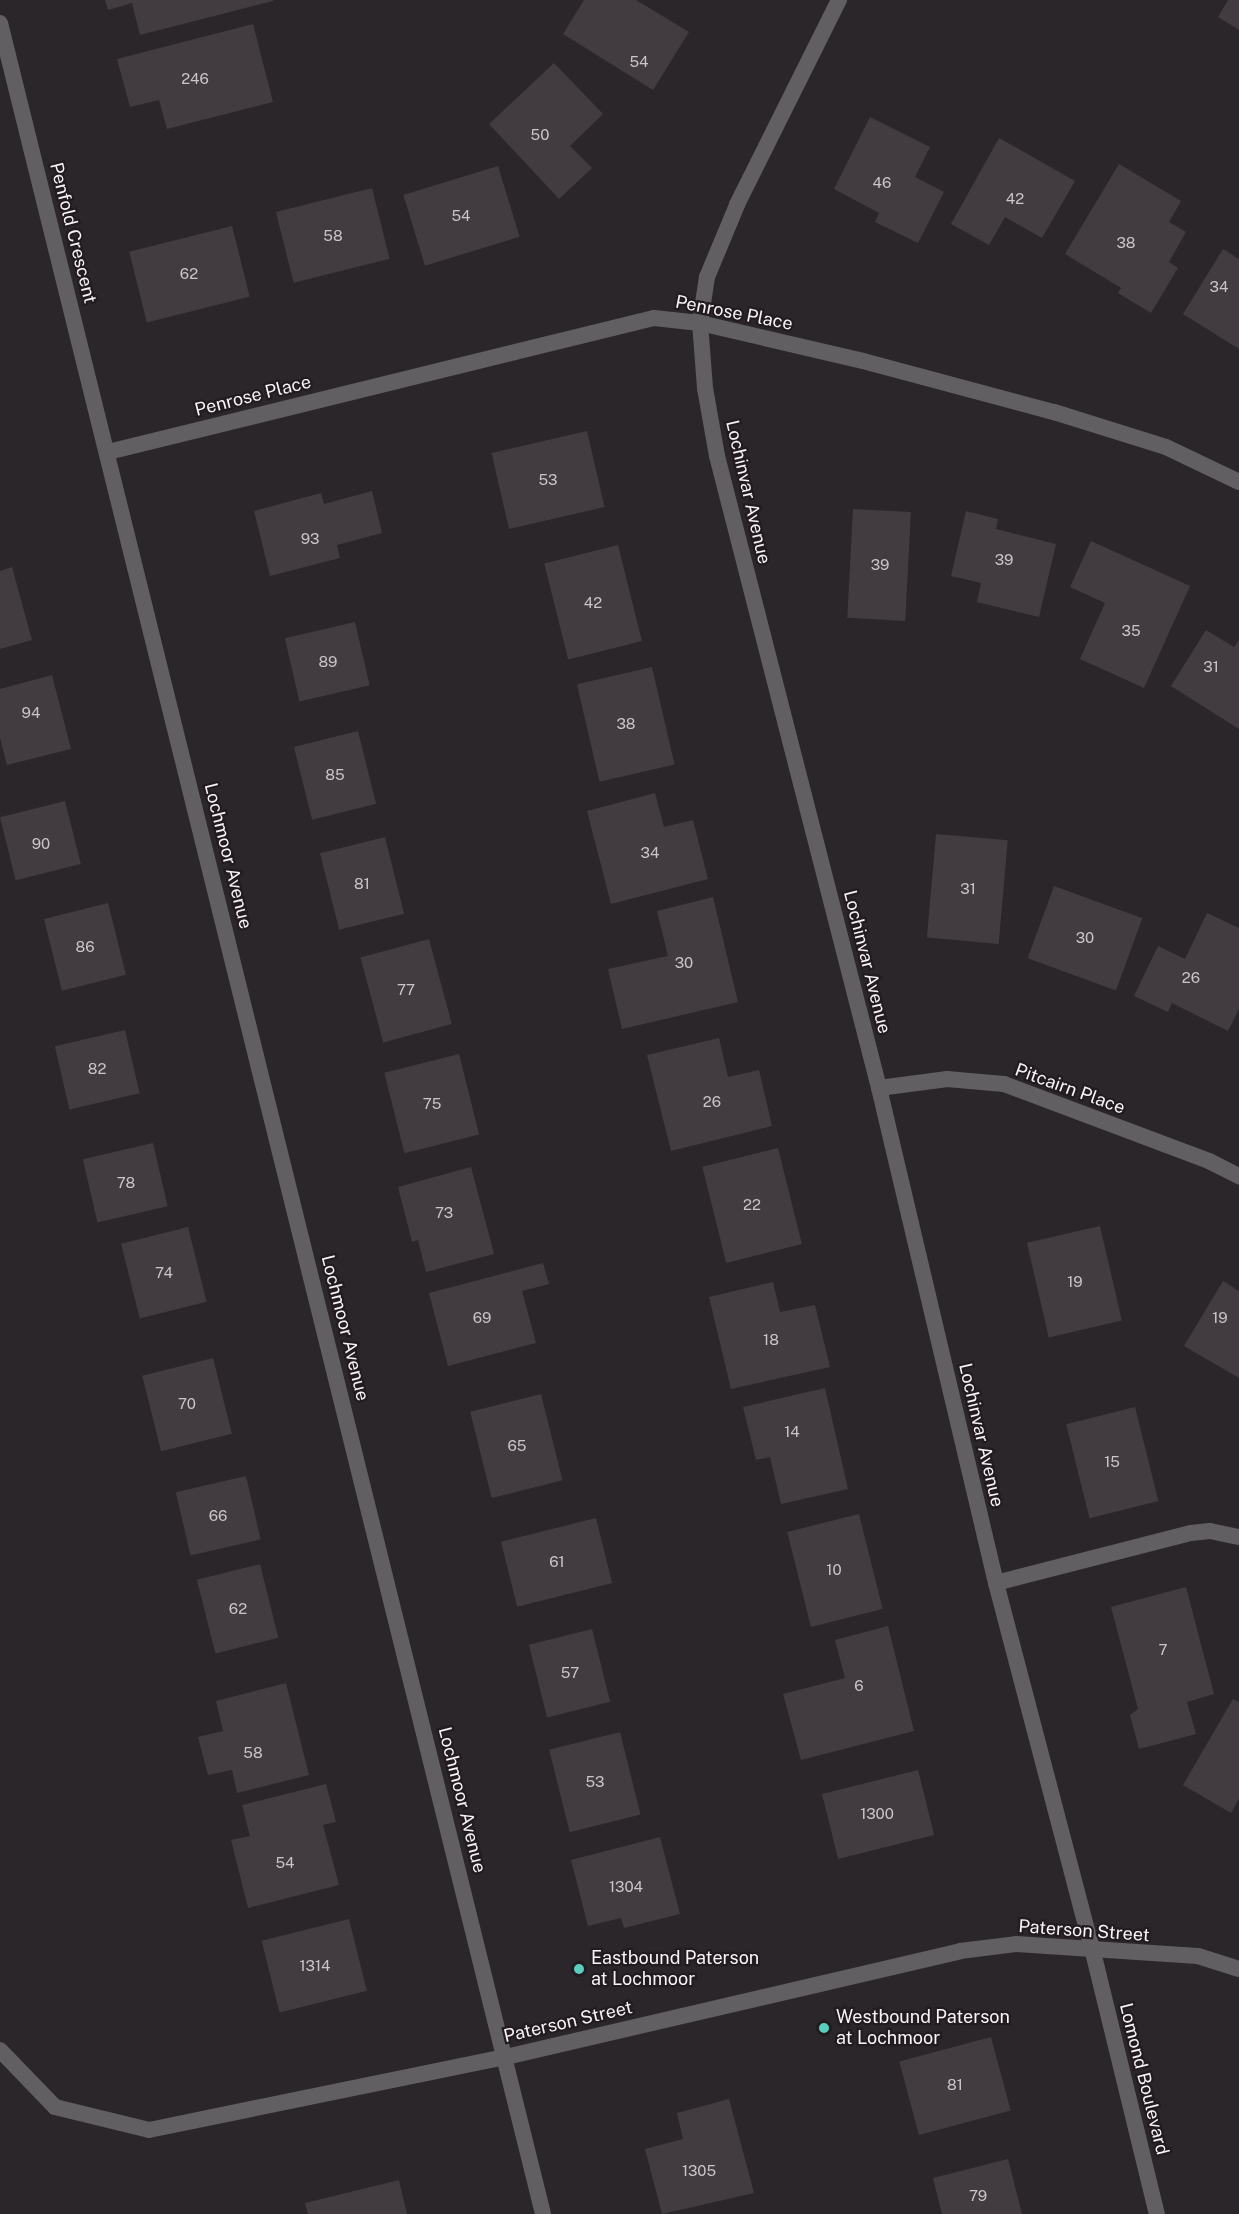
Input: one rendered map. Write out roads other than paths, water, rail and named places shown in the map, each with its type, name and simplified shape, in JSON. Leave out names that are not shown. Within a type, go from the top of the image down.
[{"type":"street","name":"Lochinvar Avenue","points":[[839,0],[737,205],[707,277],[700,323],[705,388],[717,456],[879,1088],[996,1583],[1093,1952]]},
{"type":"street","name":"Penfold Crescent","points":[[0,23],[108,452]]},
{"type":"street","name":"Penrose Place","points":[[108,452],[654,318],[700,323],[864,361],[1054,412],[1166,447],[1239,482]]},
{"type":"street","name":"Lochmoor Avenue","points":[[108,452],[543,2214]]},
{"type":"street","name":"Pitcairn Place","points":[[879,1088],[947,1079],[1004,1084],[1209,1161],[1239,1176]]},
{"type":"street","points":[[996,1583],[1191,1533],[1210,1531],[1239,1538]]},
{"type":"street","name":"Paterson Street","points":[[0,2050],[55,2107],[149,2130],[506,2057],[960,1951],[1016,1944],[1093,1952],[1198,1956],[1239,1969]]},
{"type":"street","name":"Lomond Boulevard","points":[[1093,1952],[1157,2214]]},
{"type":"place","name":"Eastbound Paterson at Lochmoor","points":[[579,1969]]},
{"type":"place","name":"Westbound Paterson at Lochmoor","points":[[824,2028]]}]
